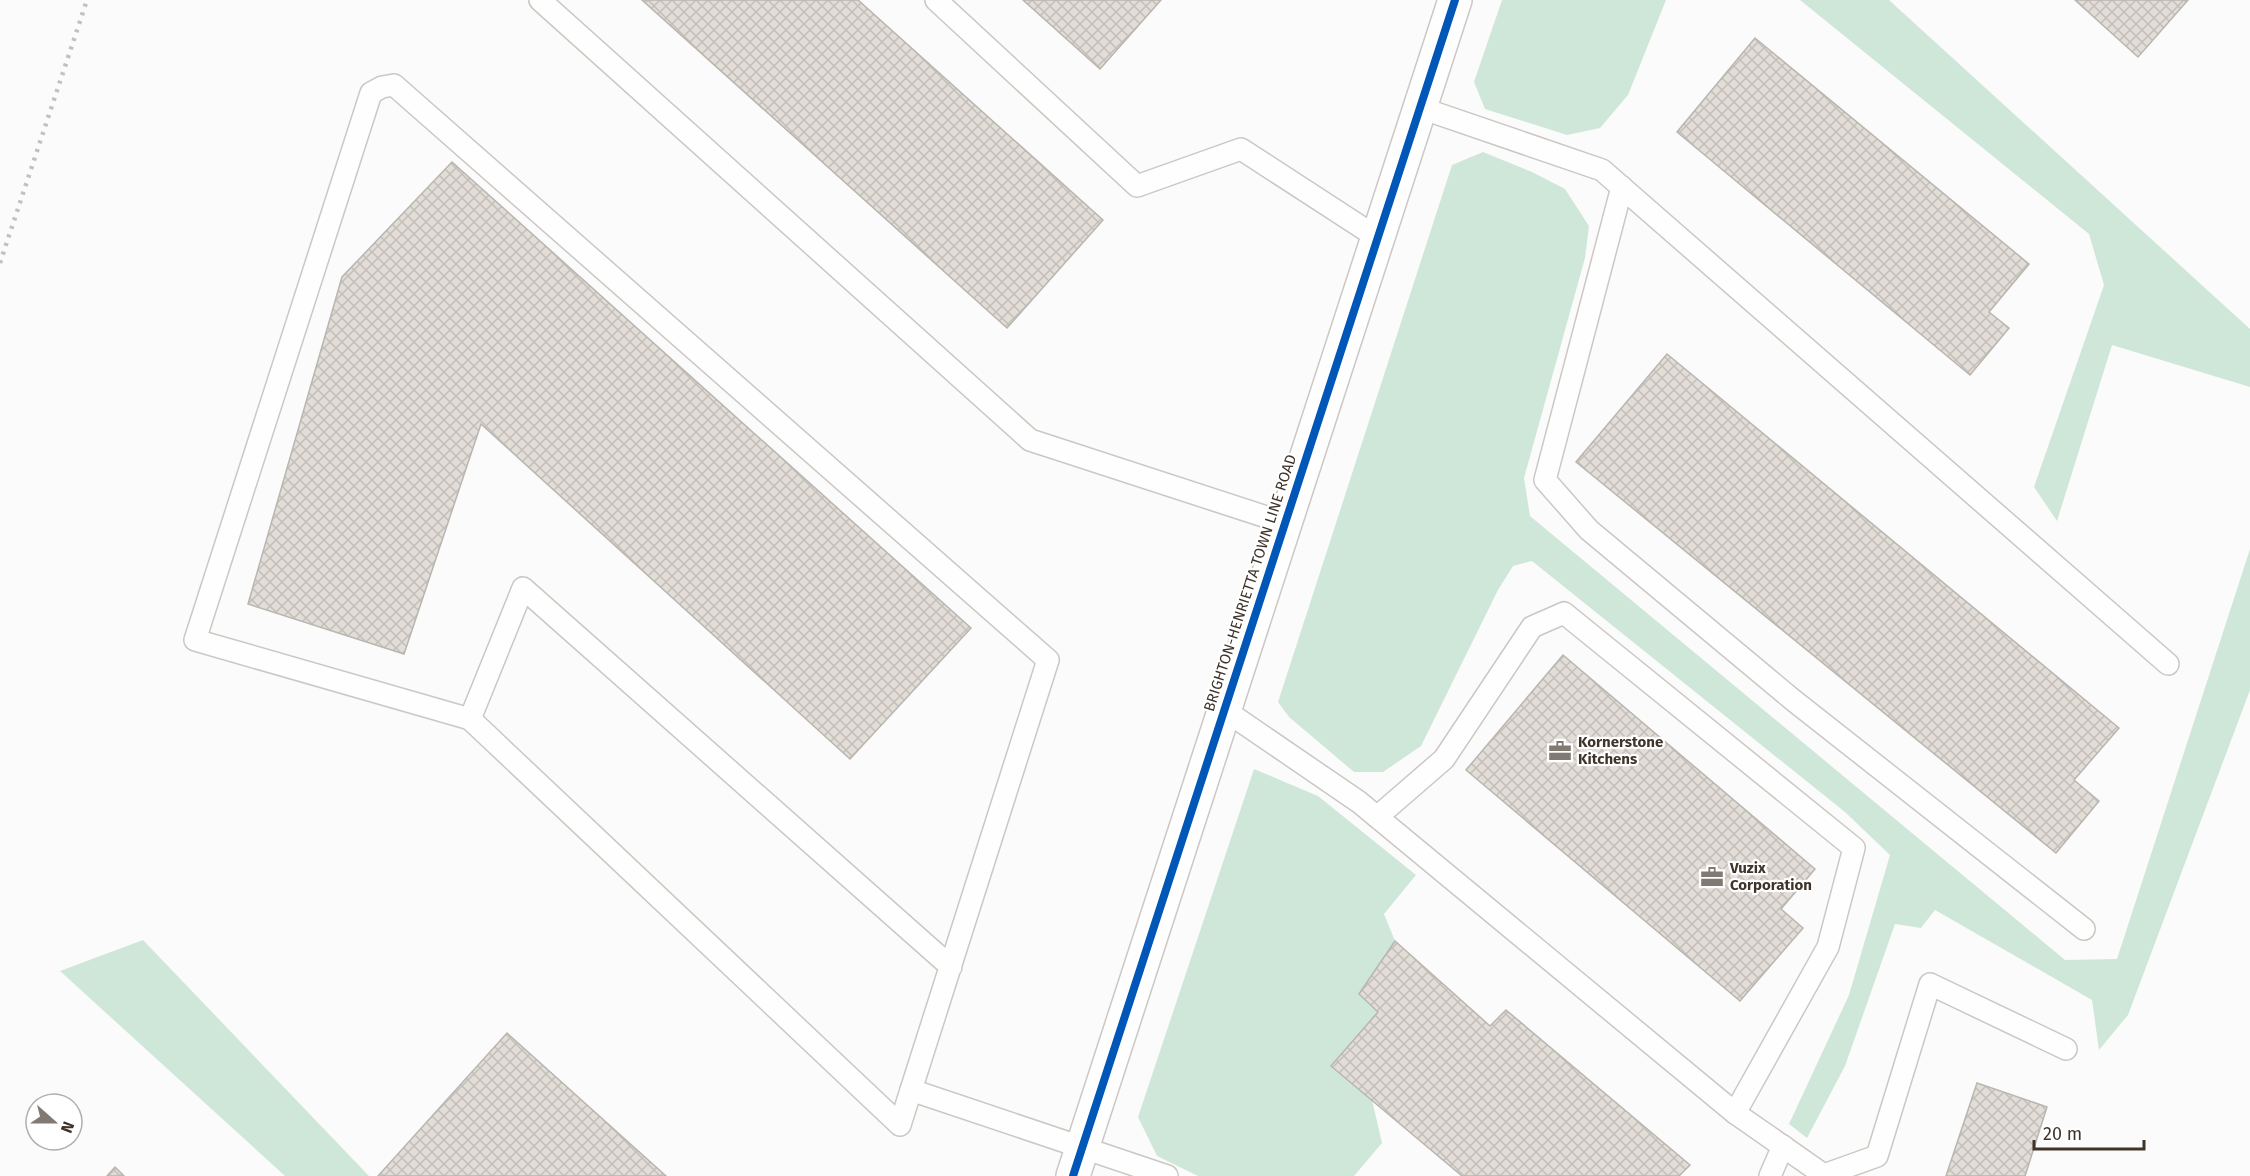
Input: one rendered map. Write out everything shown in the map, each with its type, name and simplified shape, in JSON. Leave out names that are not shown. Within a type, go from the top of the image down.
[{"type":"street","name":"BRIGHTON-HENRIETTA TOWN LINE ROAD","points":[[1078,1162],[1223,709],[1455,0]]},
{"type":"lane","points":[[540,0],[1030,440],[1285,523]]},
{"type":"lane","points":[[936,0],[1137,186],[1241,149],[1378,238]]},
{"type":"lane","points":[[394,86],[1048,660],[951,966],[900,1125],[470,719],[195,640],[372,93],[382,87],[394,86]]},
{"type":"lane","points":[[1421,108],[1602,170],[2168,664]]},
{"type":"lane","points":[[1622,188],[1545,480],[1589,530],[1803,708],[2084,929]]},
{"type":"lane","points":[[470,719],[523,588],[951,966]]},
{"type":"lane","points":[[1377,816],[1444,759],[1532,627],[1564,613],[1854,848],[1828,947],[1735,1113]]},
{"type":"lane","points":[[1223,709],[1377,816],[1735,1113],[1824,1175],[1877,1156],[1930,984],[2066,1049]]},
{"type":"lane","points":[[911,1090],[1078,1162],[1167,1176]]},
{"type":"lane","points":[[1770,1176],[1783,1146]]},
{"type":"green space","points":[[1502,0],[1666,0],[1628,95],[1600,128],[1567,135],[1485,109],[1474,82]]},
{"type":"green space","points":[[1800,0],[1889,0],[2250,329],[2250,387],[2112,345],[2057,521],[2034,487],[2104,285],[2089,234]]},
{"type":"green space","points":[[1483,152],[1532,172],[1565,189],[1589,226],[1585,258],[1524,478],[1530,516],[2065,960],[2117,959],[2250,549],[2250,690],[2128,1015],[2099,1050],[2092,1000],[1935,910],[1921,928],[1895,924],[1845,1066],[1807,1138],[1789,1124],[1849,995],[1890,855],[1845,812],[1532,561],[1513,566],[1498,590],[1421,746],[1383,772],[1354,772],[1289,717],[1278,702],[1452,165]]},
{"type":"green space","points":[[1254,769],[1318,796],[1416,875],[1384,914],[1395,941],[1359,994],[1378,1012],[1332,1066],[1372,1100],[1382,1143],[1354,1176],[1198,1176],[1157,1156],[1138,1117]]},
{"type":"green space","points":[[143,940],[369,1176],[285,1176],[60,971]]},
{"type":"building","points":[[642,0],[858,0],[1103,220],[1007,328]]},
{"type":"building","points":[[1023,0],[1161,0],[1100,69]]},
{"type":"building","points":[[2075,0],[2188,0],[2138,57]]},
{"type":"building","points":[[1755,38],[2029,264],[1989,312],[2009,328],[1970,375],[1677,132]]},
{"type":"building","points":[[452,162],[971,628],[850,759],[481,424],[404,654],[248,604],[342,277]]},
{"type":"building","points":[[1667,354],[2119,728],[2074,780],[2099,801],[2056,853],[1576,462]]},
{"type":"building","points":[[1563,655],[1815,869],[1781,909],[1803,928],[1740,1001],[1466,770]]},
{"type":"building","points":[[1395,941],[1490,1026],[1506,1010],[1690,1165],[1679,1176],[1462,1176],[1331,1066],[1378,1012],[1359,994]]},
{"type":"building","points":[[507,1033],[666,1176],[378,1176]]},
{"type":"building","points":[[1977,1083],[2047,1107],[2025,1176],[1946,1176]]},
{"type":"building","points":[[115,1167],[124,1176],[107,1176]]},
{"type":"railway","points":[[0,263],[87,0]]},
{"type":"cycle path","points":[[1073,1176],[1455,0]]},
{"type":"place","name":"Kornerstone Kitchens","points":[[1560,751]]},
{"type":"place","name":"Vuzix Corporation","points":[[1712,877]]}]
